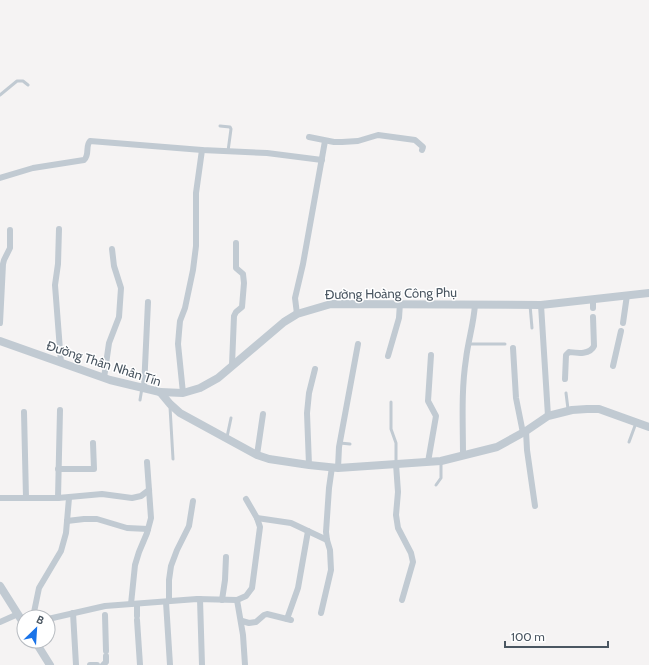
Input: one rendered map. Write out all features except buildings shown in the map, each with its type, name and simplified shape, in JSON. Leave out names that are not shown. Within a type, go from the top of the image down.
[{"type":"street","points":[[309,137],[334,142],[358,141],[378,135],[415,140],[423,147],[422,150]]},
{"type":"street","points":[[0,178],[33,168],[84,160],[87,156],[88,144],[90,141],[202,150],[267,153],[322,160]]},
{"type":"street","points":[[296,314],[295,298],[303,264],[326,141]]},
{"type":"street","points":[[183,393],[178,344],[180,322],[185,308],[193,270],[196,246],[196,193],[202,150]]},
{"type":"street","points":[[59,229],[58,264],[55,285],[60,362]]},
{"type":"street","points":[[0,323],[3,264],[10,248],[10,230]]},
{"type":"street","points":[[232,365],[234,316],[242,307],[244,283],[243,274],[236,268],[236,243]]},
{"type":"street","points":[[104,378],[109,343],[120,317],[121,288],[114,266],[112,249]]},
{"type":"street","name":"Đường Hoàng Công Phụ","points":[[160,392],[183,393],[200,388],[218,378],[284,322],[296,314],[331,304],[400,303],[541,305],[649,293]]},
{"type":"street","points":[[623,323],[627,295]]},
{"type":"street","points":[[593,299],[593,308]]},
{"type":"street","points":[[143,388],[148,302]]},
{"type":"street","points":[[388,356],[399,318],[400,303]]},
{"type":"street","points":[[463,456],[464,376],[475,304]]},
{"type":"street","points":[[541,305],[548,416]]},
{"type":"street","points":[[565,379],[566,355],[569,352],[589,352],[594,346],[593,317]]},
{"type":"street","points":[[613,366],[621,331]]},
{"type":"street","name":"Đường Thân Nhân Tín","points":[[0,341],[104,378],[160,392],[180,413],[257,455],[269,459],[309,466],[335,467],[441,461],[497,447],[525,432],[548,416],[568,411],[599,409],[649,427]]},
{"type":"street","points":[[321,613],[331,570],[330,550],[327,540],[329,488],[340,443],[358,344]]},
{"type":"street","points":[[513,348],[516,398],[525,432],[535,506]]},
{"type":"street","points":[[428,462],[436,416],[428,401],[431,355]]},
{"type":"street","points":[[309,466],[307,413],[309,393],[315,369]]},
{"type":"street","points":[[58,498],[60,410]]},
{"type":"street","points":[[24,412],[26,498]]},
{"type":"street","points":[[257,455],[263,414]]},
{"type":"street","points":[[58,469],[94,469],[93,443]]},
{"type":"street","points":[[140,665],[137,618],[134,604],[135,564],[151,518],[147,462]]},
{"type":"street","points":[[396,464],[398,492],[396,515],[398,528],[409,548],[413,562],[402,600]]},
{"type":"street","points":[[0,498],[69,498],[102,494],[132,498],[141,496],[149,490]]},
{"type":"street","points":[[35,609],[40,588],[61,550],[66,533],[69,498]]},
{"type":"street","points":[[56,617],[105,606],[200,599],[237,600],[246,596],[252,588],[260,527],[257,518],[246,499]]},
{"type":"street","points":[[170,665],[167,601],[169,580],[171,566],[189,526],[193,501]]},
{"type":"street","points":[[67,521],[84,518],[97,519],[128,528],[148,528]]},
{"type":"street","points":[[257,518],[291,523],[327,540]]},
{"type":"street","points":[[242,621],[248,623],[256,622],[264,615],[268,614],[289,620],[298,588],[308,531]]},
{"type":"street","points":[[222,600],[226,557]]},
{"type":"street","points":[[0,586],[16,611]]},
{"type":"street","points":[[200,599],[202,665]]},
{"type":"street","points":[[237,600],[238,610],[242,621],[245,665]]},
{"type":"street","points":[[73,613],[76,665]]},
{"type":"street","points":[[0,622],[16,615]]},
{"type":"street","points":[[103,665],[106,662],[105,615]]},
{"type":"street","points":[[40,649],[50,665]]},
{"type":"street","points":[[90,665],[97,665]]},
{"type":"lane","points":[[0,96],[17,81],[23,81],[28,86]]},
{"type":"lane","points":[[220,126],[230,127],[231,129],[228,151]]},
{"type":"lane","points":[[530,305],[532,328]]},
{"type":"lane","points":[[469,344],[505,344]]},
{"type":"lane","points":[[140,400],[143,388]]},
{"type":"lane","points":[[566,393],[568,411]]},
{"type":"lane","points":[[391,402],[391,429],[396,443],[396,464]]},
{"type":"lane","points":[[170,404],[173,459]]},
{"type":"lane","points":[[226,438],[231,418]]},
{"type":"lane","points":[[629,442],[636,423]]},
{"type":"lane","points":[[340,443],[350,444]]},
{"type":"lane","points":[[436,485],[441,478],[441,461]]}]
